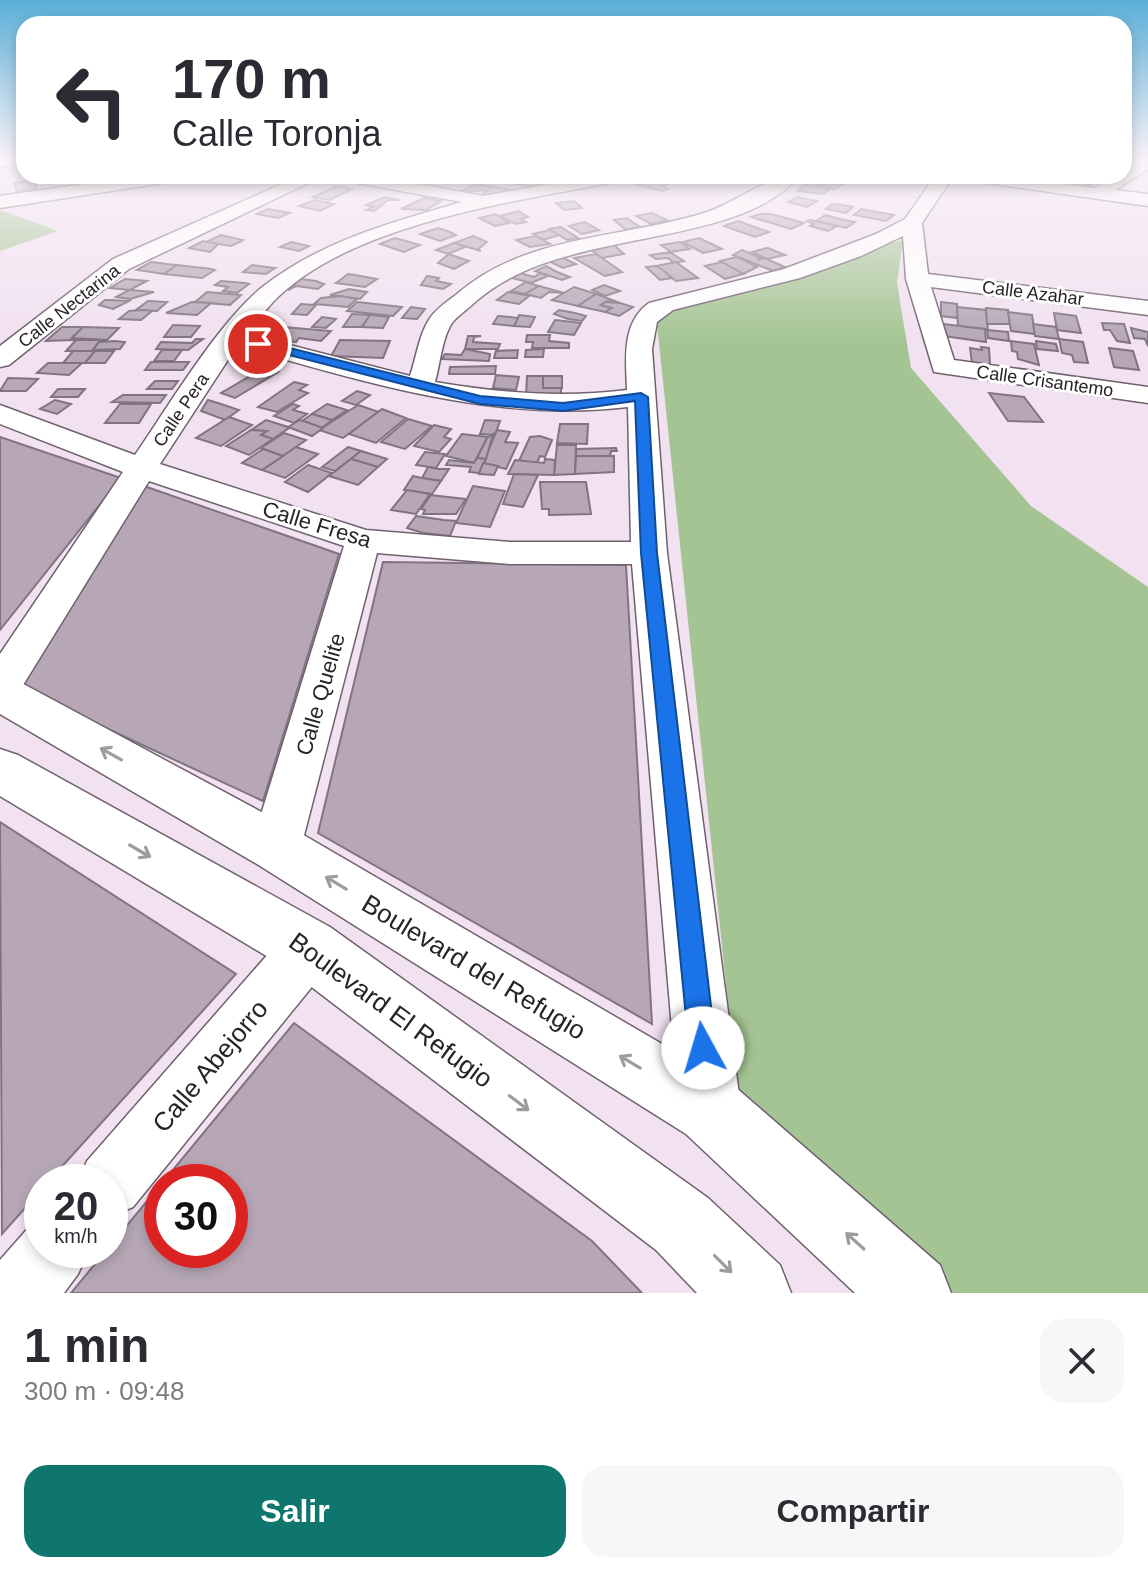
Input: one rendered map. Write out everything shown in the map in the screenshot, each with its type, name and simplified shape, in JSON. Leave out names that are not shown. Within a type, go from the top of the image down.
[{"type":"main road","name":"Boulevard del Refugio","points":[[0,690],[276,847],[710,1110],[912,1293]]},
{"type":"main road","name":"Boulevard El Refugio","points":[[0,770],[309,948],[682,1224],[752,1293]]},
{"type":"street","name":"Calle Nectarina","points":[[0,359],[121,264],[219,219]]},
{"type":"street","name":"Calle Pera","points":[[0,690],[141,468],[231,337],[271,291],[325,255],[383,231],[423,219]]},
{"type":"street","points":[[420,387],[440,321],[483,283],[526,261],[581,244],[701,219]]},
{"type":"street","points":[[710,1110],[649,553],[639,349],[644,322],[653,309],[766,281],[859,251],[914,219]]},
{"type":"street","points":[[912,223],[917,279]]},
{"type":"street","name":"Calle Azahar","points":[[917,279],[1148,308]]},
{"type":"street","name":"Calle Crisantemo","points":[[917,279],[943,366],[1148,395]]},
{"type":"street","points":[[231,337],[480,400],[539,406],[586,406],[641,397]]},
{"type":"street","name":"Calle Fresa","points":[[0,414],[141,468],[363,541],[510,553],[649,553]]},
{"type":"street","name":"Calle Quelite","points":[[276,847],[363,541]]},
{"type":"street","name":"Calle Abejorro","points":[[127,1164],[309,948]]},
{"type":"street","points":[[18,1293],[39,1268]]},
{"type":"green space","points":[[0,219],[26,219],[58,231],[0,251]]},
{"type":"green space","points":[[903,240],[897,283],[911,368],[1031,506],[1148,587],[1148,1293],[951,1293],[739,1109],[655,305]]},
{"type":"building","points":[[482,219],[504,219],[509,223],[495,226]]},
{"type":"building","points":[[507,219],[526,222],[516,224]]},
{"type":"building","points":[[629,219],[640,227],[626,230],[614,220]]},
{"type":"building","points":[[642,219],[667,220],[651,224]]},
{"type":"building","points":[[759,219],[791,219],[804,223],[791,229]]},
{"type":"building","points":[[844,219],[855,222],[846,228],[816,221]]},
{"type":"building","points":[[738,221],[769,232],[755,237],[724,226]]},
{"type":"building","points":[[807,221],[837,226],[828,231],[810,226],[814,224]]},
{"type":"building","points":[[585,222],[599,230],[582,234],[569,226]]},
{"type":"building","points":[[560,227],[578,238],[567,240],[549,229]]},
{"type":"building","points":[[438,228],[456,235],[440,241],[420,234]]},
{"type":"building","points":[[550,230],[559,235],[543,240],[533,234]]},
{"type":"building","points":[[221,235],[244,240],[231,246],[206,242]]},
{"type":"building","points":[[473,236],[487,242],[477,250],[454,243]]},
{"type":"building","points":[[536,236],[550,244],[530,247],[516,240]]},
{"type":"building","points":[[395,238],[420,245],[404,252],[380,244]]},
{"type":"building","points":[[699,238],[722,249],[703,253],[683,242]]},
{"type":"building","points":[[203,241],[218,244],[210,252],[189,248]]},
{"type":"building","points":[[291,242],[309,246],[299,251],[280,247]]},
{"type":"building","points":[[680,242],[690,249],[671,252],[661,245]]},
{"type":"building","points":[[454,243],[465,247],[448,254],[436,250]]},
{"type":"building","points":[[614,245],[624,254],[602,258],[590,249]]},
{"type":"building","points":[[767,248],[785,255],[767,259],[752,252]]},
{"type":"building","points":[[742,250],[761,258],[757,260],[765,258],[785,267],[773,271],[733,255]]},
{"type":"building","points":[[670,252],[684,261],[674,263],[668,258],[656,259],[650,255]]},
{"type":"building","points":[[449,254],[469,261],[454,269],[438,263]]},
{"type":"building","points":[[596,254],[622,272],[605,276],[574,258]]},
{"type":"building","points":[[561,257],[576,264],[563,268],[546,260]]},
{"type":"building","points":[[737,257],[757,267],[743,274],[720,261]]},
{"type":"building","points":[[151,262],[177,265],[164,274],[137,270]]},
{"type":"building","points":[[676,262],[698,278],[676,281],[656,266]]},
{"type":"building","points":[[722,262],[743,274],[725,279],[705,266]]},
{"type":"building","points":[[177,265],[215,270],[202,278],[164,274]]},
{"type":"building","points":[[252,265],[275,268],[266,274],[243,272]]},
{"type":"building","points":[[546,266],[570,277],[562,280],[535,271]]},
{"type":"building","points":[[656,266],[672,278],[660,280],[646,267]]},
{"type":"building","points":[[516,272],[534,277],[540,273],[548,276],[531,283],[508,277]]},
{"type":"building","points":[[348,274],[377,279],[365,287],[336,283]]},
{"type":"building","points":[[427,276],[451,284],[443,289],[421,285]]},
{"type":"building","points":[[125,279],[147,281],[130,290],[110,288]]},
{"type":"building","points":[[301,279],[324,284],[318,289],[296,286],[288,290]]},
{"type":"building","points":[[221,281],[249,284],[237,293],[223,291],[228,287],[215,285]]},
{"type":"building","points":[[526,282],[539,286],[525,294],[511,291]]},
{"type":"building","points":[[604,285],[620,291],[605,296],[592,290]]},
{"type":"building","points":[[539,286],[564,293],[549,292],[541,298],[525,294]]},
{"type":"building","points":[[574,287],[596,294],[578,306],[552,300]]},
{"type":"building","points":[[349,289],[367,292],[360,299],[330,295]]},
{"type":"building","points":[[129,290],[154,292],[130,299],[116,297]]},
{"type":"building","points":[[207,292],[241,295],[230,305],[195,302]]},
{"type":"building","points":[[508,292],[529,296],[519,304],[497,300]]},
{"type":"building","points":[[596,294],[620,303],[607,301],[601,305],[612,308],[605,312],[578,306]]},
{"type":"building","points":[[340,296],[357,299],[348,307],[314,304],[321,298]]},
{"type":"building","points":[[105,300],[129,301],[113,309],[99,305]]},
{"type":"building","points":[[148,301],[167,302],[157,311],[136,310]]},
{"type":"building","points":[[192,302],[211,303],[197,315],[166,313]]},
{"type":"building","points":[[357,302],[402,307],[393,316],[347,311]]},
{"type":"building","points":[[605,302],[633,307],[619,316],[605,312],[612,308],[601,305]]},
{"type":"building","points":[[941,302],[957,304],[958,318],[941,316]]},
{"type":"building","points":[[301,304],[316,305],[307,315],[292,314]]},
{"type":"building","points":[[411,307],[425,309],[417,319],[402,318]]},
{"type":"building","points":[[957,307],[986,310],[988,330],[958,326]]},
{"type":"building","points":[[986,308],[1008,310],[1010,324],[987,324]]},
{"type":"building","points":[[559,310],[586,316],[582,321],[568,319],[554,314]]},
{"type":"building","points":[[129,311],[152,311],[141,320],[119,319]]},
{"type":"building","points":[[1008,312],[1032,315],[1035,334],[1011,331]]},
{"type":"building","points":[[1054,313],[1076,316],[1081,333],[1057,330]]},
{"type":"building","points":[[352,314],[370,315],[362,327],[343,327]]},
{"type":"building","points":[[370,315],[389,317],[383,328],[362,327]]},
{"type":"building","points":[[519,315],[535,317],[530,327],[514,326]]},
{"type":"building","points":[[498,316],[518,318],[514,326],[493,324]]},
{"type":"building","points":[[322,317],[336,319],[326,328],[312,327]]},
{"type":"building","points":[[555,320],[581,323],[574,335],[548,332]]},
{"type":"building","points":[[1102,323],[1124,324],[1130,343],[1117,341],[1110,330],[1104,330]]},
{"type":"building","points":[[943,324],[985,329],[986,342],[943,336]]},
{"type":"building","points":[[1033,324],[1056,327],[1059,339],[1035,336]]},
{"type":"building","points":[[173,325],[200,326],[191,337],[164,337]]},
{"type":"building","points":[[62,327],[83,327],[72,338],[77,338],[74,340],[46,341]]},
{"type":"building","points":[[83,327],[119,328],[107,340],[72,338]]},
{"type":"building","points":[[283,327],[331,331],[321,341],[299,338],[296,342],[278,340],[285,334],[278,331]]},
{"type":"building","points":[[1131,328],[1148,332],[1148,346],[1145,339],[1134,338]]},
{"type":"building","points":[[987,330],[1008,332],[1009,341],[988,338]]},
{"type":"building","points":[[527,335],[550,335],[549,341],[569,343],[569,348],[532,348],[533,342],[526,342]]},
{"type":"building","points":[[468,336],[481,336],[474,337],[473,342],[500,344],[498,349],[465,349]]},
{"type":"building","points":[[203,339],[188,350],[156,349],[161,342],[192,343]]},
{"type":"building","points":[[1059,339],[1083,342],[1088,363],[1074,362],[1072,355],[1062,353]]},
{"type":"building","points":[[76,340],[107,340],[99,342],[92,351],[66,351]]},
{"type":"building","points":[[340,340],[390,341],[383,358],[331,356]]},
{"type":"building","points":[[1011,341],[1034,344],[1039,365],[1018,359],[1017,352],[1012,351]]},
{"type":"building","points":[[1036,341],[1056,344],[1058,351],[1037,349]]},
{"type":"building","points":[[99,342],[125,342],[120,349],[93,350]]},
{"type":"building","points":[[981,347],[989,348],[990,365],[972,363],[970,348],[982,350]]},
{"type":"building","points":[[1109,348],[1133,351],[1139,370],[1114,367]]},
{"type":"building","points":[[465,349],[490,354],[489,361],[442,359],[445,354],[461,355]]},
{"type":"building","points":[[544,349],[543,357],[525,357],[526,350]]},
{"type":"building","points":[[162,350],[182,350],[174,361],[154,361]]},
{"type":"building","points":[[518,350],[517,358],[494,358],[496,351]]},
{"type":"building","points":[[73,351],[95,351],[85,363],[63,363]]},
{"type":"building","points":[[95,351],[114,351],[105,363],[85,363]]},
{"type":"building","points":[[151,362],[189,362],[183,370],[145,370]]},
{"type":"building","points":[[48,363],[82,363],[69,375],[37,373]]},
{"type":"building","points":[[496,366],[495,374],[449,374],[450,367]]},
{"type":"building","points":[[264,368],[278,372],[235,398],[221,393]]},
{"type":"building","points":[[496,375],[519,377],[516,390],[493,388]]},
{"type":"building","points":[[527,376],[543,376],[543,388],[561,388],[561,397],[526,397]]},
{"type":"building","points":[[543,376],[562,376],[562,388],[543,388]]},
{"type":"building","points":[[8,378],[38,379],[26,391],[0,391]]},
{"type":"building","points":[[155,381],[178,381],[172,389],[147,389]]},
{"type":"building","points":[[294,382],[307,385],[299,390],[308,393],[277,412],[258,407]]},
{"type":"building","points":[[58,389],[85,389],[78,397],[51,397]]},
{"type":"building","points":[[357,391],[370,395],[356,405],[342,401]]},
{"type":"building","points":[[989,393],[1024,397],[1043,422],[1008,421]]},
{"type":"building","points":[[123,395],[166,395],[160,403],[112,402]]},
{"type":"building","points":[[55,400],[71,404],[57,414],[40,409]]},
{"type":"building","points":[[208,400],[239,410],[225,420],[201,411]]},
{"type":"building","points":[[120,404],[151,404],[139,423],[105,423]]},
{"type":"building","points":[[293,404],[299,406],[293,410],[307,414],[294,423],[274,416]]},
{"type":"building","points":[[327,404],[347,410],[332,420],[312,414]]},
{"type":"building","points":[[358,405],[379,412],[343,438],[319,430]]},
{"type":"building","points":[[382,409],[406,418],[376,443],[349,434]]},
{"type":"building","points":[[312,414],[332,420],[322,428],[302,421]]},
{"type":"building","points":[[229,417],[252,425],[221,446],[196,438]]},
{"type":"building","points":[[408,419],[432,426],[405,449],[381,442]]},
{"type":"building","points":[[266,420],[289,428],[273,439],[261,435],[267,431],[251,430]]},
{"type":"building","points":[[300,420],[323,428],[312,436],[288,427]]},
{"type":"building","points":[[485,420],[500,421],[495,435],[480,434]]},
{"type":"building","points":[[560,424],[588,424],[587,444],[557,443]]},
{"type":"building","points":[[434,425],[451,429],[444,437],[451,439],[439,452],[414,446]]},
{"type":"building","points":[[251,430],[267,431],[261,435],[273,439],[249,455],[226,446]]},
{"type":"building","points":[[497,430],[510,432],[505,442],[518,443],[506,469],[483,463]]},
{"type":"building","points":[[284,433],[306,440],[283,456],[261,448]]},
{"type":"building","points":[[462,434],[488,437],[474,463],[446,456]]},
{"type":"building","points":[[493,434],[486,459],[477,458],[487,438]]},
{"type":"building","points":[[0,437],[121,478],[0,630]]},
{"type":"building","points":[[530,437],[552,440],[545,457],[540,456],[537,463],[519,461]]},
{"type":"building","points":[[557,445],[576,445],[575,474],[554,475]]},
{"type":"building","points":[[296,447],[318,454],[285,478],[262,470]]},
{"type":"building","points":[[348,447],[361,451],[335,471],[322,467]]},
{"type":"building","points":[[616,448],[617,451],[611,451],[610,456],[576,456],[576,449]]},
{"type":"building","points":[[263,449],[283,456],[262,470],[242,463]]},
{"type":"building","points":[[361,451],[387,459],[378,467],[351,459]]},
{"type":"building","points":[[425,452],[445,454],[436,468],[416,465]]},
{"type":"building","points":[[576,456],[614,456],[614,472],[575,474]]},
{"type":"building","points":[[477,458],[486,459],[479,473],[469,472],[471,467],[446,465],[449,460],[474,463]]},
{"type":"building","points":[[351,459],[378,467],[358,485],[329,476]]},
{"type":"building","points":[[545,459],[555,460],[554,475],[508,474],[515,460],[544,463]]},
{"type":"building","points":[[483,463],[498,466],[494,475],[479,474]]},
{"type":"building","points":[[308,465],[332,473],[308,492],[285,482]]},
{"type":"building","points":[[428,467],[449,469],[441,481],[422,478]]},
{"type":"building","points":[[514,474],[538,475],[523,507],[503,504]]},
{"type":"building","points":[[413,476],[441,481],[432,494],[404,490]]},
{"type":"building","points":[[540,482],[586,482],[591,514],[549,515],[549,509],[542,509]]},
{"type":"building","points":[[144,486],[339,554],[263,801],[20,688]]},
{"type":"building","points":[[473,486],[505,491],[490,527],[456,523]]},
{"type":"building","points":[[407,490],[430,494],[416,514],[391,510]]},
{"type":"building","points":[[431,495],[466,499],[456,514],[423,514],[425,510],[421,509]]},
{"type":"building","points":[[416,516],[456,521],[450,536],[423,533],[407,528]]},
{"type":"building","points":[[383,562],[626,565],[652,1024],[318,833]]},
{"type":"building","points":[[0,822],[236,974],[64,1164],[24,1164],[24,1209],[2,1234]]},
{"type":"building","points":[[294,1023],[592,1241],[642,1293],[71,1293],[92,1268],[128,1268],[128,1224],[144,1205],[144,1268],[248,1268],[248,1164],[178,1164]]},
{"type":"route","points":[[258,344],[480,400],[563,407],[641,397],[649,553],[703,1048]]}]
